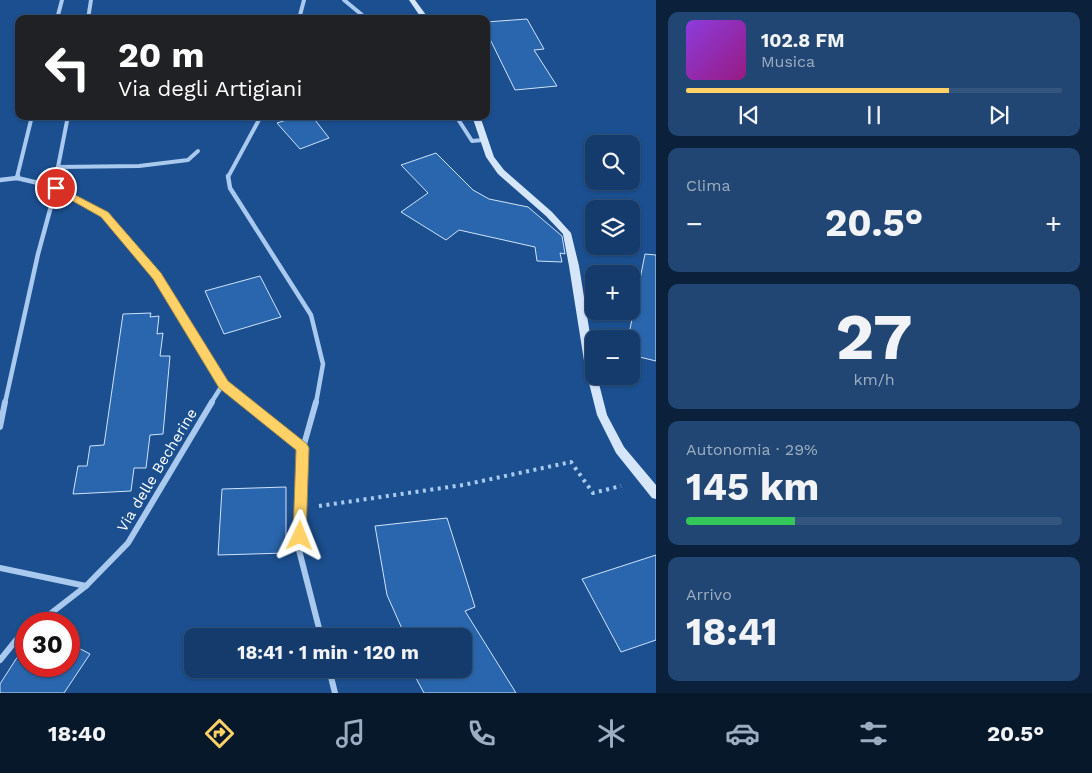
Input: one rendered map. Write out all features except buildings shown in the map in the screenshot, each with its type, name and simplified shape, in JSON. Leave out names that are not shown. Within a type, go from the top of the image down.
[{"type":"main road","points":[[412,0],[423,15]]},
{"type":"main road","points":[[477,120],[490,157],[500,172],[549,214],[567,233],[595,392],[612,437],[643,480],[656,494]]},
{"type":"street","points":[[58,15],[62,0]]},
{"type":"street","points":[[89,15],[91,0]]},
{"type":"street","points":[[300,15],[304,0]]},
{"type":"street","points":[[344,0],[362,15]]},
{"type":"street","points":[[17,178],[31,120]]},
{"type":"street","points":[[47,185],[58,167],[67,120]]},
{"type":"street","points":[[259,120],[228,176],[230,188],[311,315],[323,364],[318,396],[302,448],[299,550],[319,628]]},
{"type":"street","points":[[459,120],[472,140],[483,140]]},
{"type":"street","points":[[58,167],[139,166],[188,160],[198,151]]},
{"type":"street","points":[[0,180],[17,178],[47,185],[104,214],[157,276],[223,384],[302,448]]},
{"type":"street","points":[[0,427],[38,254],[56,188]]},
{"type":"street","name":"Via delle Becherine","points":[[52,612],[86,586],[128,543],[223,384]]},
{"type":"street","points":[[0,568],[86,586]]},
{"type":"street","points":[[0,660],[15,641]]},
{"type":"street","points":[[331,678],[335,693]]},
{"type":"path","points":[[300,509],[463,485],[571,462],[593,493],[643,480]]},
{"type":"route","points":[[56,188],[104,214],[157,276],[223,384],[302,448],[300,536]]}]
